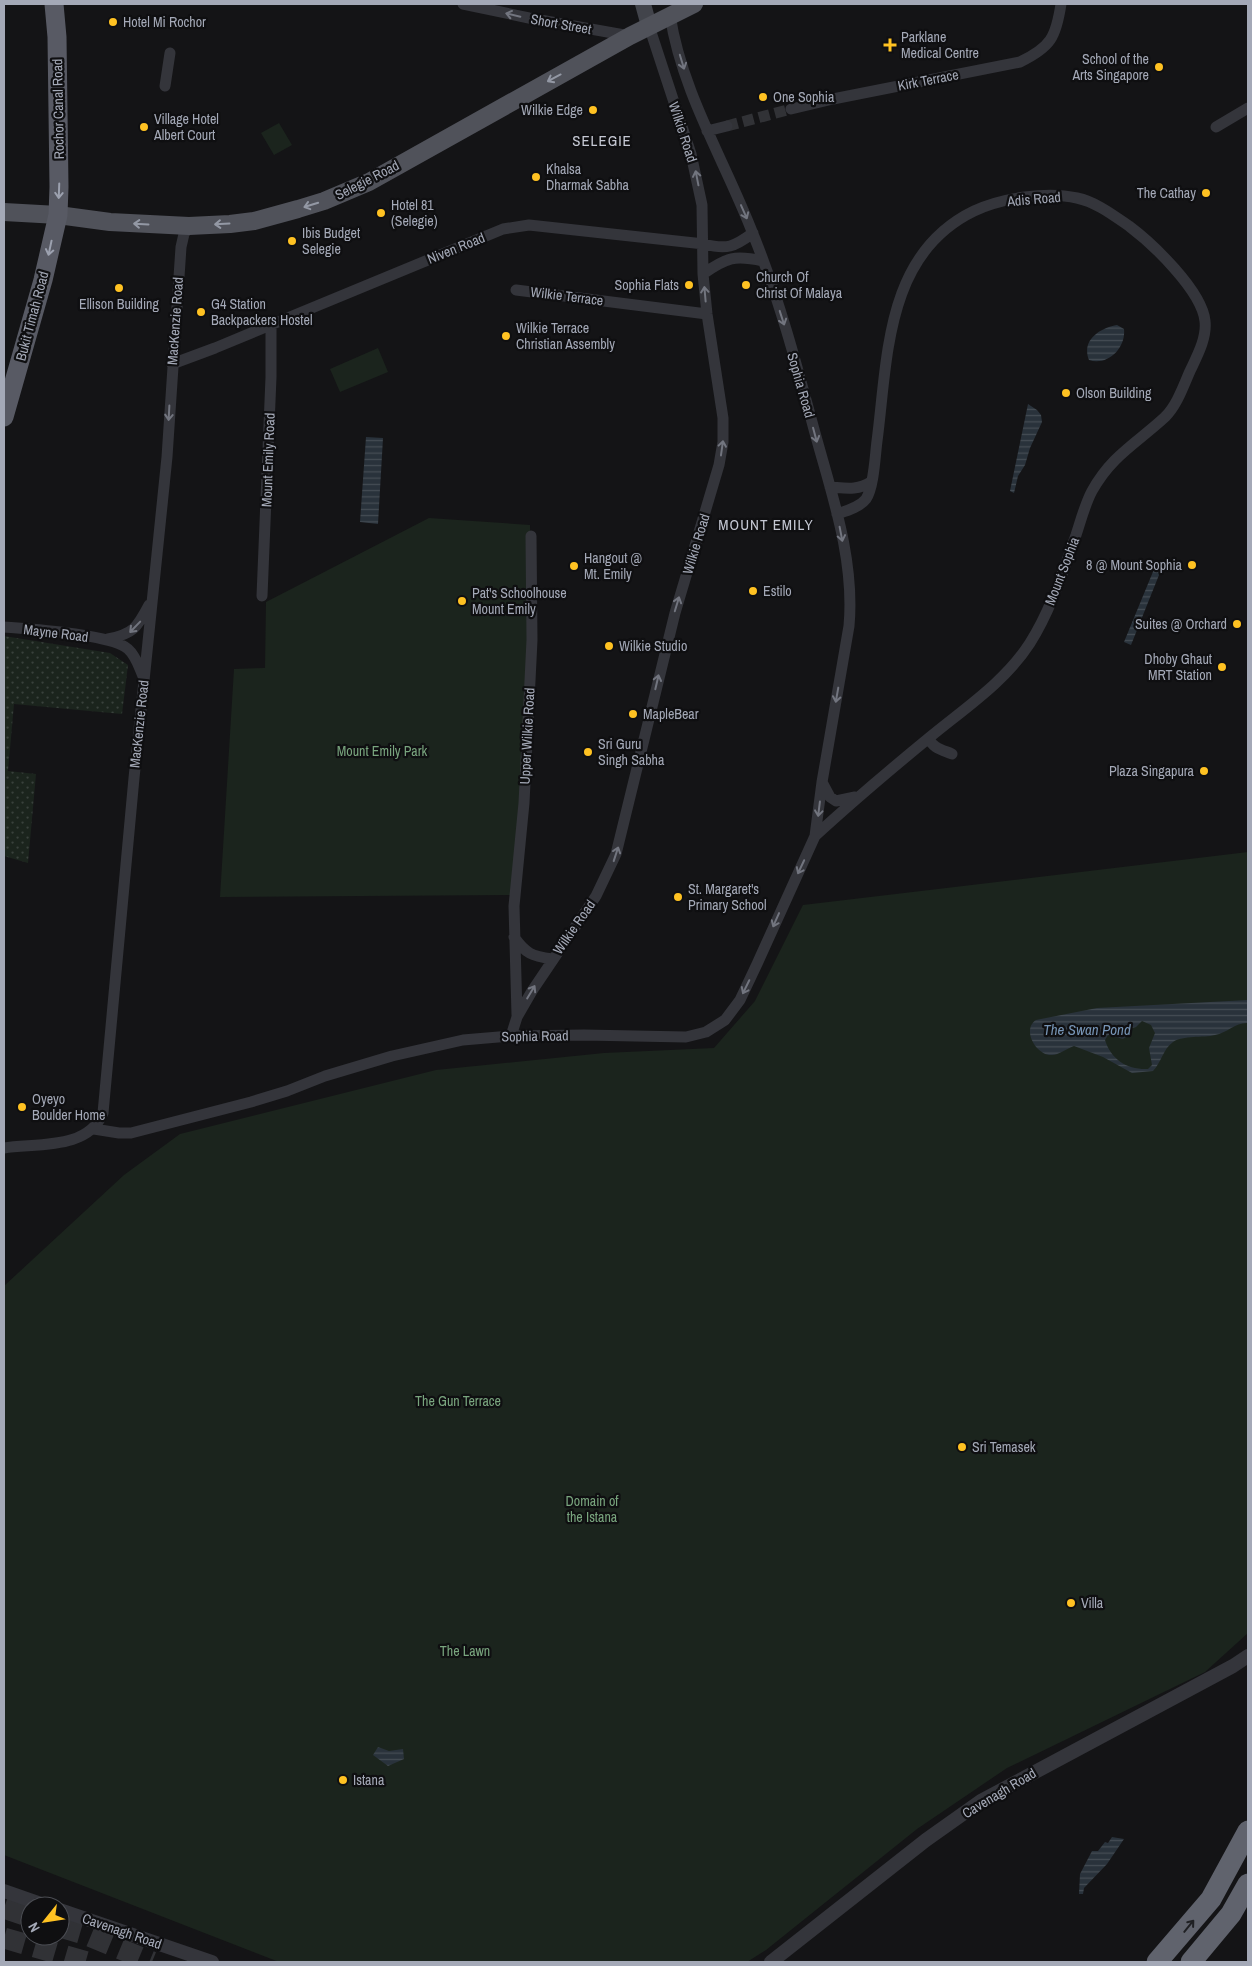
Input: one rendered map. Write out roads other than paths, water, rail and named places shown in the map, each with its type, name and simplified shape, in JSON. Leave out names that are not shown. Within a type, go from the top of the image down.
[{"type":"highway","name":"Rochor Canal Road","points":[[54,4],[57,37],[58,215]]},
{"type":"highway","name":"Bukit Timah Road","points":[[4,417],[43,280],[58,215]]},
{"type":"highway","points":[[1156,1962],[1210,1899],[1248,1831]]},
{"type":"highway","points":[[1190,1962],[1231,1914],[1248,1884]]},
{"type":"main road","points":[[643,4],[649,26]]},
{"type":"main road","name":"Selegie Road","points":[[4,212],[58,215],[110,222],[189,226],[254,221],[324,201],[369,182],[649,26],[670,9],[694,4]]},
{"type":"street","name":"Short Street","points":[[463,4],[630,36]]},
{"type":"street","name":"Kirk Terrace","points":[[791,109],[1020,62],[1046,47],[1058,24],[1061,4]]},
{"type":"street","name":"Sophia Road","points":[[94,1129],[130,1133],[251,1102],[326,1076],[410,1051],[470,1039],[510,1036],[584,1035],[686,1037],[706,1032],[725,1020],[740,1000],[815,836],[822,782],[849,626],[851,602],[837,514],[784,326],[753,233],[707,131],[685,72],[672,29],[670,9]]},
{"type":"street","name":"Wilkie Road","points":[[510,1036],[517,1017],[552,959],[596,896],[616,854],[675,613],[719,465],[723,442],[723,418],[707,314],[703,274],[702,205],[696,174],[649,26]]},
{"type":"street","points":[[165,86],[170,52]]},
{"type":"street","points":[[1216,127],[1248,108]]},
{"type":"street","points":[[707,131],[727,126]]},
{"type":"street","name":"Adis Road","points":[[837,514],[864,501],[868,496],[891,326],[898,299],[908,275],[934,240],[947,228],[976,210],[1012,199],[1059,196],[1079,198],[1097,206],[1139,234],[1191,287],[1199,299],[1203,310]]},
{"type":"street","name":"Niven Road","points":[[172,364],[503,229],[529,225],[704,244],[719,248],[730,247],[753,233]]},
{"type":"street","name":"MacKenzie Road","points":[[94,1129],[103,1112],[167,456],[181,247],[184,234],[189,226]]},
{"type":"street","points":[[703,274],[728,259],[742,256],[763,261]]},
{"type":"street","name":"Wilkie Terrace","points":[[516,290],[707,314]]},
{"type":"street","name":"Mount Sophia","points":[[815,836],[860,794],[1006,674],[1033,639],[1056,592],[1091,493],[1118,455],[1166,416],[1176,403],[1202,345],[1206,324],[1203,310]]},
{"type":"street","name":"Mount Emily Road","points":[[262,596],[272,324]]},
{"type":"street","points":[[830,487],[852,489],[862,487],[871,482]]},
{"type":"street","name":"Upper Wilkie Road","points":[[517,1017],[514,906],[524,803],[532,640],[531,536]]},
{"type":"street","name":"Mayne Road","points":[[108,639],[130,633],[139,624],[152,602]]},
{"type":"street","name":"Mayne Road","points":[[4,627],[108,639],[127,648],[137,662],[144,678]]},
{"type":"street","points":[[929,738],[931,743],[937,748],[952,754]]},
{"type":"street","name":"Mount Sophia","points":[[822,782],[830,797],[836,801],[848,800],[860,794]]},
{"type":"street","points":[[514,937],[527,953],[535,957],[552,959]]},
{"type":"street","points":[[4,1148],[59,1143],[77,1138],[94,1129]]},
{"type":"street","name":"Cavenagh Road","points":[[771,1962],[926,1840],[981,1801],[1233,1666],[1248,1656]]},
{"type":"street","points":[[4,1891],[20,1897]]},
{"type":"street","name":"Cavenagh Road","points":[[70,1913],[212,1962]]},
{"type":"water","points":[[1117,325],[1124,329],[1124,336],[1119,349],[1109,358],[1096,361],[1089,360],[1088,347],[1094,336],[1104,329]]},
{"type":"water","points":[[1028,404],[1041,415],[1042,422],[1030,448],[1025,465],[1018,476],[1014,493],[1010,491]]},
{"type":"water","points":[[366,437],[383,438],[378,524],[360,522]]},
{"type":"water","points":[[1157,562],[1163,565],[1131,645],[1124,642]]},
{"type":"water","name":"The Swan Pond","points":[[1248,1000],[1248,1023],[1239,1024],[1215,1035],[1177,1040],[1167,1048],[1153,1071],[1132,1073],[1103,1057],[1074,1046],[1052,1055],[1041,1051],[1033,1042],[1030,1030],[1036,1020],[1097,1008]],"holes":[[[1142,1021],[1151,1025],[1155,1033],[1149,1048],[1152,1065],[1148,1069],[1127,1066],[1111,1053],[1105,1040],[1108,1035],[1123,1039],[1126,1037],[1129,1029],[1136,1027]]]},
{"type":"water","points":[[378,1747],[389,1751],[403,1749],[404,1759],[388,1766],[373,1755]]},
{"type":"water","points":[[1112,1837],[1124,1839],[1107,1864],[1084,1888],[1083,1894],[1079,1894],[1080,1874],[1092,1851],[1098,1851]]},
{"type":"tunnel","points":[[727,126],[791,109]]},
{"type":"tunnel","points":[[4,1908],[20,1914]]},
{"type":"tunnel","points":[[70,1930],[152,1962]]},
{"type":"tunnel","points":[[4,1938],[87,1962]]},
{"type":"place","name":"Hotel Mi Rochor","points":[[113,22]]},
{"type":"place","name":"Parklane Medical Centre","points":[[890,45]]},
{"type":"place","name":"School of the Arts Singapore","points":[[1159,67]]},
{"type":"place","name":"One Sophia","points":[[763,97]]},
{"type":"place","name":"Wilkie Edge","points":[[593,110]]},
{"type":"place","name":"Village Hotel Albert Court","points":[[144,127]]},
{"type":"place","name":"Khalsa Dharmak Sabha","points":[[536,177]]},
{"type":"place","name":"The Cathay","points":[[1206,193]]},
{"type":"place","name":"Hotel 81 (Selegie)","points":[[381,213]]},
{"type":"place","name":"Ibis Budget Selegie","points":[[292,241]]},
{"type":"place","name":"Sophia Flats","points":[[689,285]]},
{"type":"place","name":"Church Of Christ Of Malaya","points":[[746,285]]},
{"type":"place","name":"Ellison Building","points":[[119,288]]},
{"type":"place","name":"G4 Station Backpackers Hostel","points":[[201,312]]},
{"type":"place","name":"Wilkie Terrace Christian Assembly","points":[[506,336]]},
{"type":"place","name":"Olson Building","points":[[1066,393]]},
{"type":"place","name":"8 @ Mount Sophia","points":[[1192,565]]},
{"type":"place","name":"Hangout @ Mt. Emily","points":[[574,566]]},
{"type":"place","name":"Estilo","points":[[753,591]]},
{"type":"place","name":"Pat's Schoolhouse Mount Emily","points":[[462,601]]},
{"type":"place","name":"Suites @ Orchard","points":[[1237,624]]},
{"type":"place","name":"Wilkie Studio","points":[[609,646]]},
{"type":"place","name":"Dhoby Ghaut MRT Station","points":[[1222,667]]},
{"type":"place","name":"MapleBear","points":[[633,714]]},
{"type":"place","name":"Sri Guru Singh Sabha","points":[[588,752]]},
{"type":"place","name":"Plaza Singapura","points":[[1204,771]]},
{"type":"place","name":"St. Margaret's Primary School","points":[[678,897]]},
{"type":"place","name":"Oyeyo Boulder Home","points":[[22,1107]]},
{"type":"place","name":"Sri Temasek","points":[[962,1447]]},
{"type":"place","name":"Villa","points":[[1071,1603]]},
{"type":"place","name":"Istana","points":[[343,1780]]},
{"type":"district","name":"SELEGIE","points":[[602,140]]},
{"type":"district","name":"MOUNT EMILY","points":[[766,524]]},
{"type":"park label","name":"Mount Emily Park","points":[[382,751]]},
{"type":"park label","name":"The Gun Terrace","points":[[458,1401]]},
{"type":"park label","name":"Domain of the Istana","points":[[592,1509]]},
{"type":"park label","name":"The Lawn","points":[[465,1651]]}]
